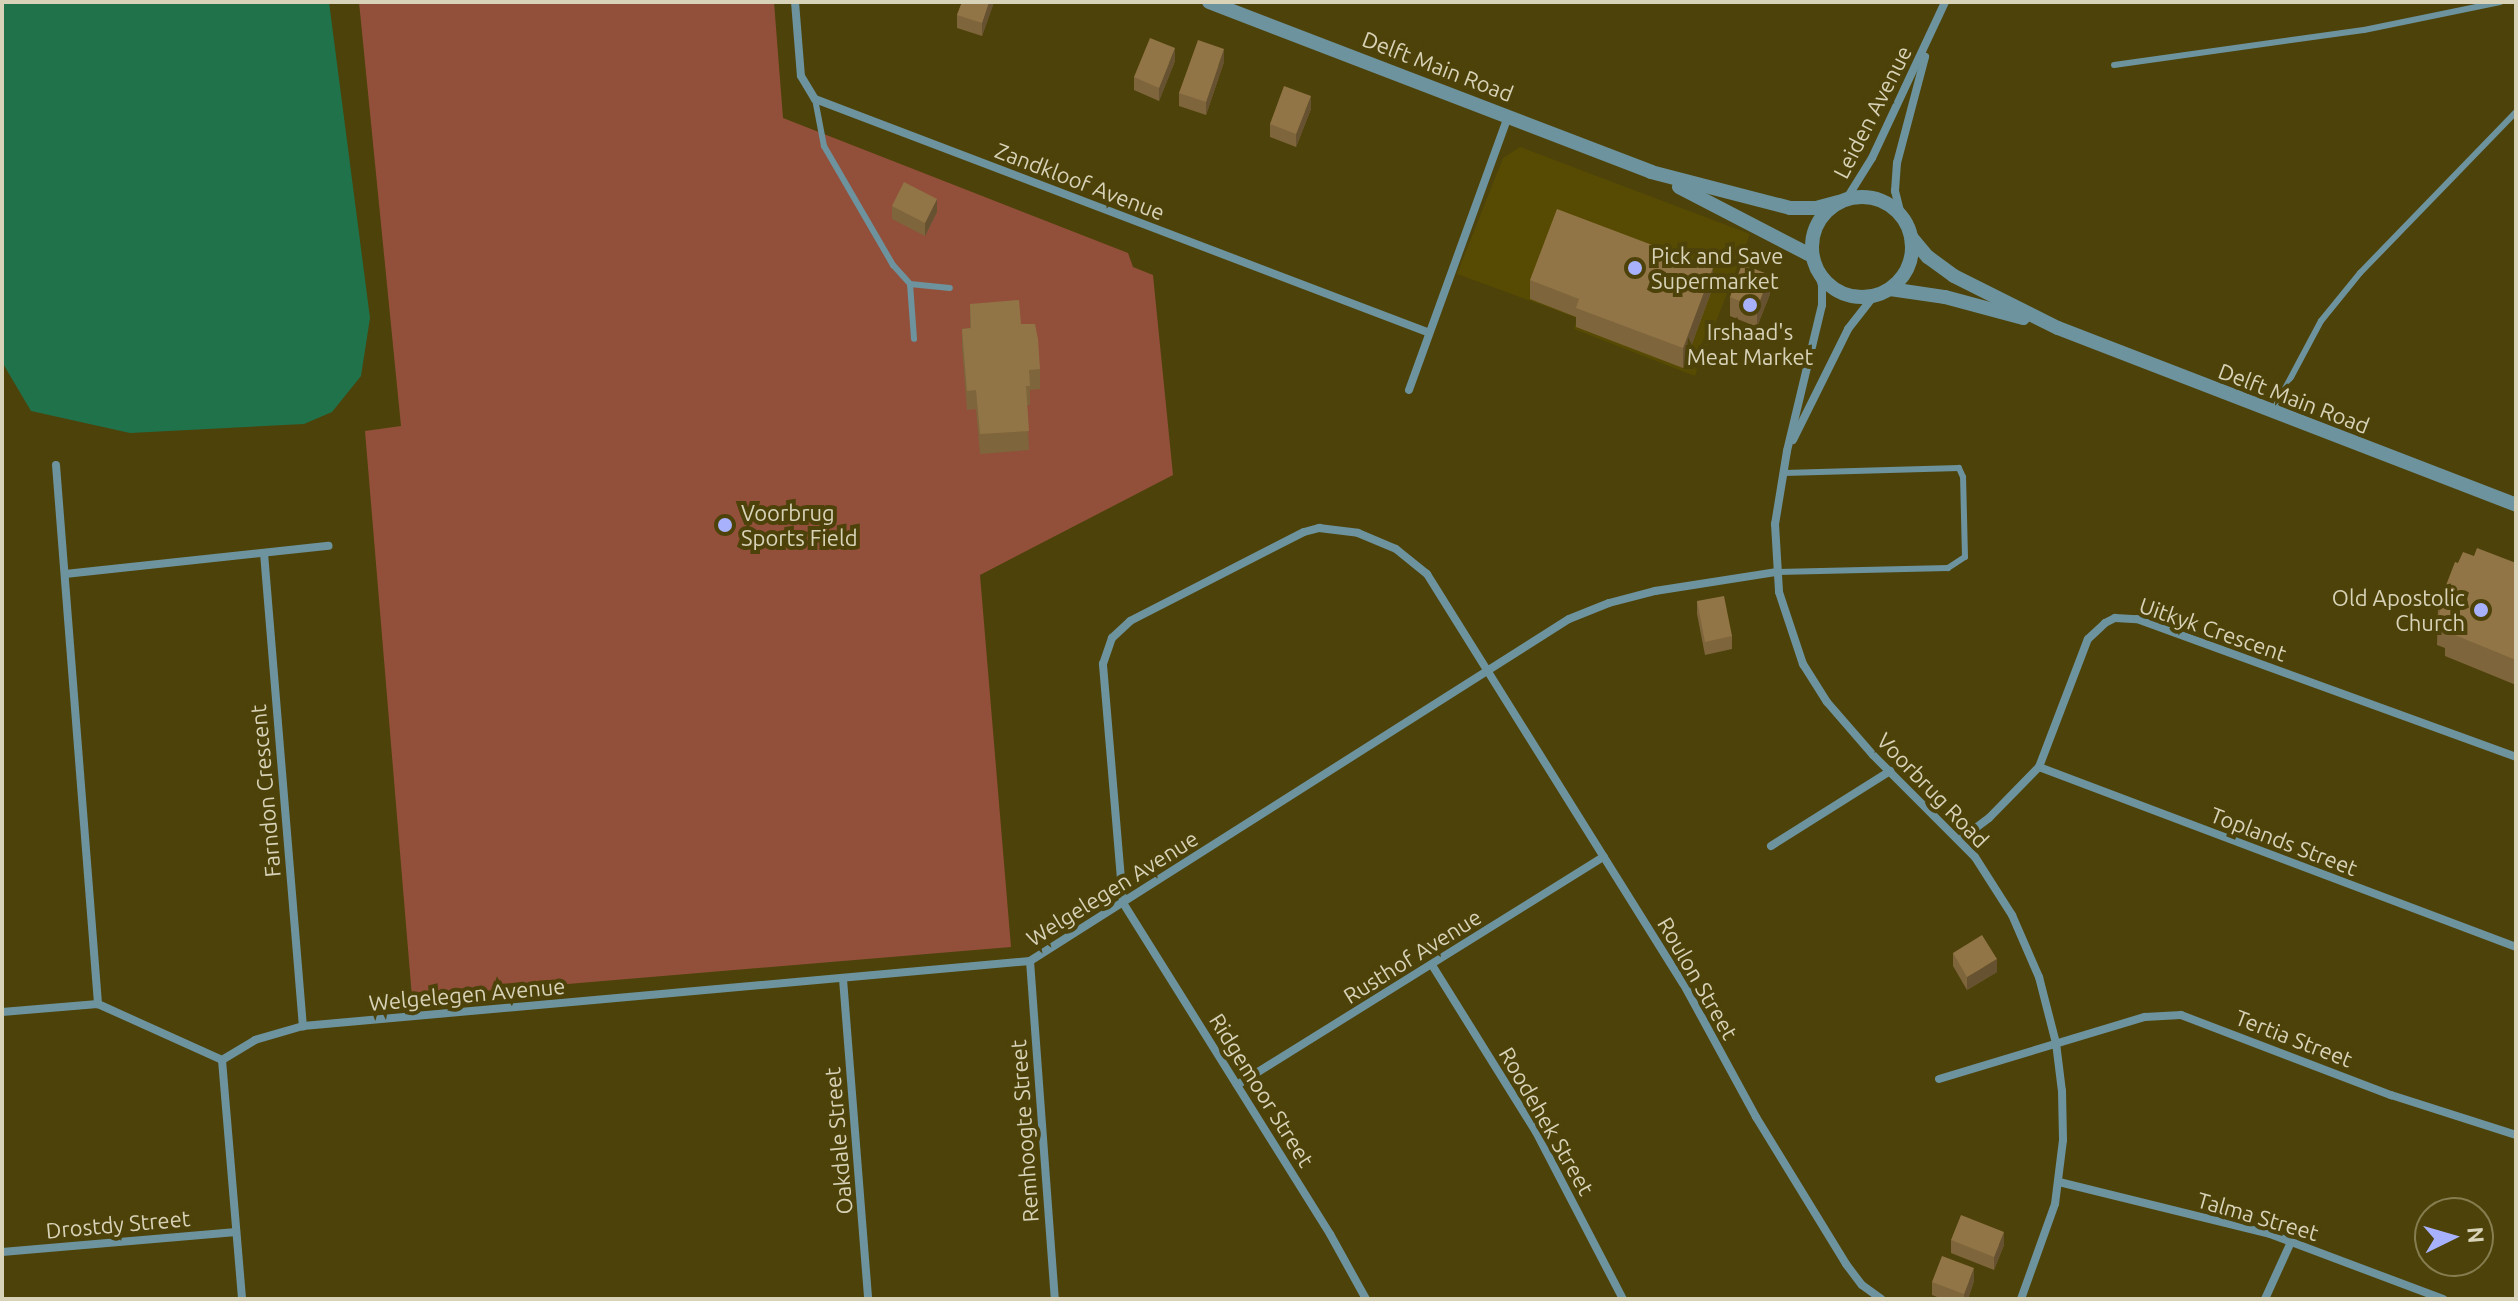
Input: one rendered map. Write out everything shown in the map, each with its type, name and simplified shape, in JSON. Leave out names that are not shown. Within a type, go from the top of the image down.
[{"type":"street","points":[[795,2],[801,76],[815,99]]},
{"type":"street","name":"Delft Main Road","points":[[1209,2],[1651,172],[1812,256]]},
{"type":"street","name":"Leiden Avenue","points":[[1843,200],[1868,166],[1945,2]]},
{"type":"street","name":"Leiden Avenue","points":[[1901,215],[1895,191],[1897,163],[1929,41]]},
{"type":"street","name":"Zandkloof Avenue","points":[[815,99],[1427,332]]},
{"type":"street","points":[[1409,390],[1427,332],[1508,116]]},
{"type":"street","name":"Delft Main Road","points":[[1651,172],[1790,208],[1816,208],[1843,200]]},
{"type":"street","points":[[1877,199],[1901,215],[1911,237],[1912,249],[1906,272],[1890,289],[1873,297],[1841,294],[1818,273],[1812,256],[1814,230],[1828,209],[1843,200],[1877,199]]},
{"type":"street","name":"Delft Main Road","points":[[1911,237],[1928,257],[1954,276],[2058,328],[2516,505]]},
{"type":"street","name":"Voorbrug Road","points":[[1818,273],[1822,285],[1822,305],[1787,451],[1775,524],[1776,572],[1784,614],[1810,677],[1843,722],[1961,839],[1994,885],[2022,935],[2046,999],[2056,1043],[2063,1116],[2059,1182],[2049,1225],[2021,1299]]},
{"type":"street","name":"Delft Main Road","points":[[1890,289],[1969,302],[2058,328]]},
{"type":"street","name":"Voorbrug Road","points":[[1787,451],[1848,329],[1873,297]]},
{"type":"street","points":[[56,465],[98,1004]]},
{"type":"street","name":"Roulon Street","points":[[1123,903],[1103,664],[1112,638],[1130,621],[1304,532],[1334,527],[1396,549],[1427,574],[1464,629],[1486,670],[1683,983],[1756,1117],[1846,1264],[1862,1285],[1881,1299]]},
{"type":"street","points":[[65,574],[329,546]]},
{"type":"street","name":"Farndon Crescent","points":[[264,553],[303,1026]]},
{"type":"street","name":"Welgelegen Avenue","points":[[222,1060],[255,1040],[303,1026],[1030,961],[1569,619],[1609,603],[1655,591],[1776,572]]},
{"type":"street","name":"Uitkyk Crescent","points":[[1961,839],[1989,818],[2039,767],[2088,639],[2105,623],[2126,617],[2516,757]]},
{"type":"street","name":"Toplands Street","points":[[2039,767],[2516,947]]},
{"type":"street","points":[[1771,846],[1890,771]]},
{"type":"street","name":"Rusthof Avenue","points":[[1237,1085],[1604,857]]},
{"type":"street","name":"Ridgemoor Street","points":[[1123,903],[1330,1234],[1366,1299]]},
{"type":"street","name":"Remhoogte Street","points":[[1030,961],[1055,1299]]},
{"type":"street","name":"Roodehek Street","points":[[1432,965],[1536,1132],[1623,1299]]},
{"type":"street","name":"Oakdale Street","points":[[843,979],[868,1299]]},
{"type":"street","points":[[2,1012],[98,1004],[222,1060],[242,1299]]},
{"type":"street","name":"Tertia Street","points":[[1939,1079],[2145,1017],[2181,1015],[2391,1095],[2516,1135]]},
{"type":"street","name":"Talma Street","points":[[2059,1182],[2291,1242],[2443,1299]]},
{"type":"street","name":"Drostdy Street","points":[[2,1252],[236,1232]]},
{"type":"street","points":[[2265,1299],[2291,1242]]},
{"type":"lane","points":[[2114,65],[2364,30],[2500,2]]},
{"type":"lane","points":[[815,99],[824,146],[893,265],[910,284],[914,339]]},
{"type":"lane","points":[[2272,413],[2321,321],[2360,273],[2516,112]]},
{"type":"lane","points":[[910,284],[950,288]]},
{"type":"lane","points":[[1776,572],[1948,568],[1965,557],[1963,477],[1959,468],[1784,473]]},
{"type":"shaded area","points":[[2,2],[329,2],[370,318],[361,376],[332,412],[304,424],[130,433],[31,411],[2,362]]},
{"type":"shaded area","name":"Voorbrug Sports Field","points":[[359,2],[774,2],[783,118],[1128,253],[1133,267],[1153,275],[1173,475],[980,575],[1011,947],[412,997],[365,431],[401,426]]},
{"type":"shaded area","points":[[1520,147],[1750,234],[1695,376],[1574,329],[1577,318],[1457,274],[1503,158]]},
{"type":"building","points":[[962,2],[989,2],[982,23],[957,15]]},
{"type":"building","points":[[1150,38],[1175,48],[1159,88],[1134,77]]},
{"type":"building","points":[[1198,40],[1224,49],[1206,102],[1179,93]]},
{"type":"building","points":[[1284,86],[1311,96],[1296,134],[1270,124]]},
{"type":"building","points":[[904,182],[937,199],[925,223],[892,206]]},
{"type":"building","points":[[1557,209],[1713,268],[1683,348],[1576,308],[1579,299],[1530,280]]},
{"type":"building","points":[[1742,264],[1770,275],[1757,308],[1730,297]]},
{"type":"building","points":[[1019,300],[1021,324],[1035,324],[1038,339],[1040,369],[1029,370],[1030,386],[1026,386],[1029,431],[980,434],[976,390],[967,391],[962,329],[971,328],[970,304]]},
{"type":"building","name":"Old Apostolic Church","points":[[2477,548],[2516,563],[2516,660],[2445,631],[2448,624],[2437,620],[2441,608],[2438,606],[2455,562],[2458,563],[2463,552],[2474,556]]},
{"type":"building","points":[[1724,596],[1732,636],[1705,642],[1697,601]]},
{"type":"building","points":[[1982,935],[1997,959],[1967,977],[1953,953]]},
{"type":"building","points":[[1961,1215],[2004,1232],[1994,1257],[1951,1240]]},
{"type":"building","points":[[1942,1256],[1974,1268],[1964,1294],[1932,1282]]},
{"type":"place","name":"Pick and Save Supermarket","points":[[1635,268]]},
{"type":"place","name":"Irshaad's Meat Market","points":[[1750,305]]},
{"type":"place","name":"Voorbrug Sports Field","points":[[725,525]]},
{"type":"place","name":"Old Apostolic Church","points":[[2481,610]]}]
